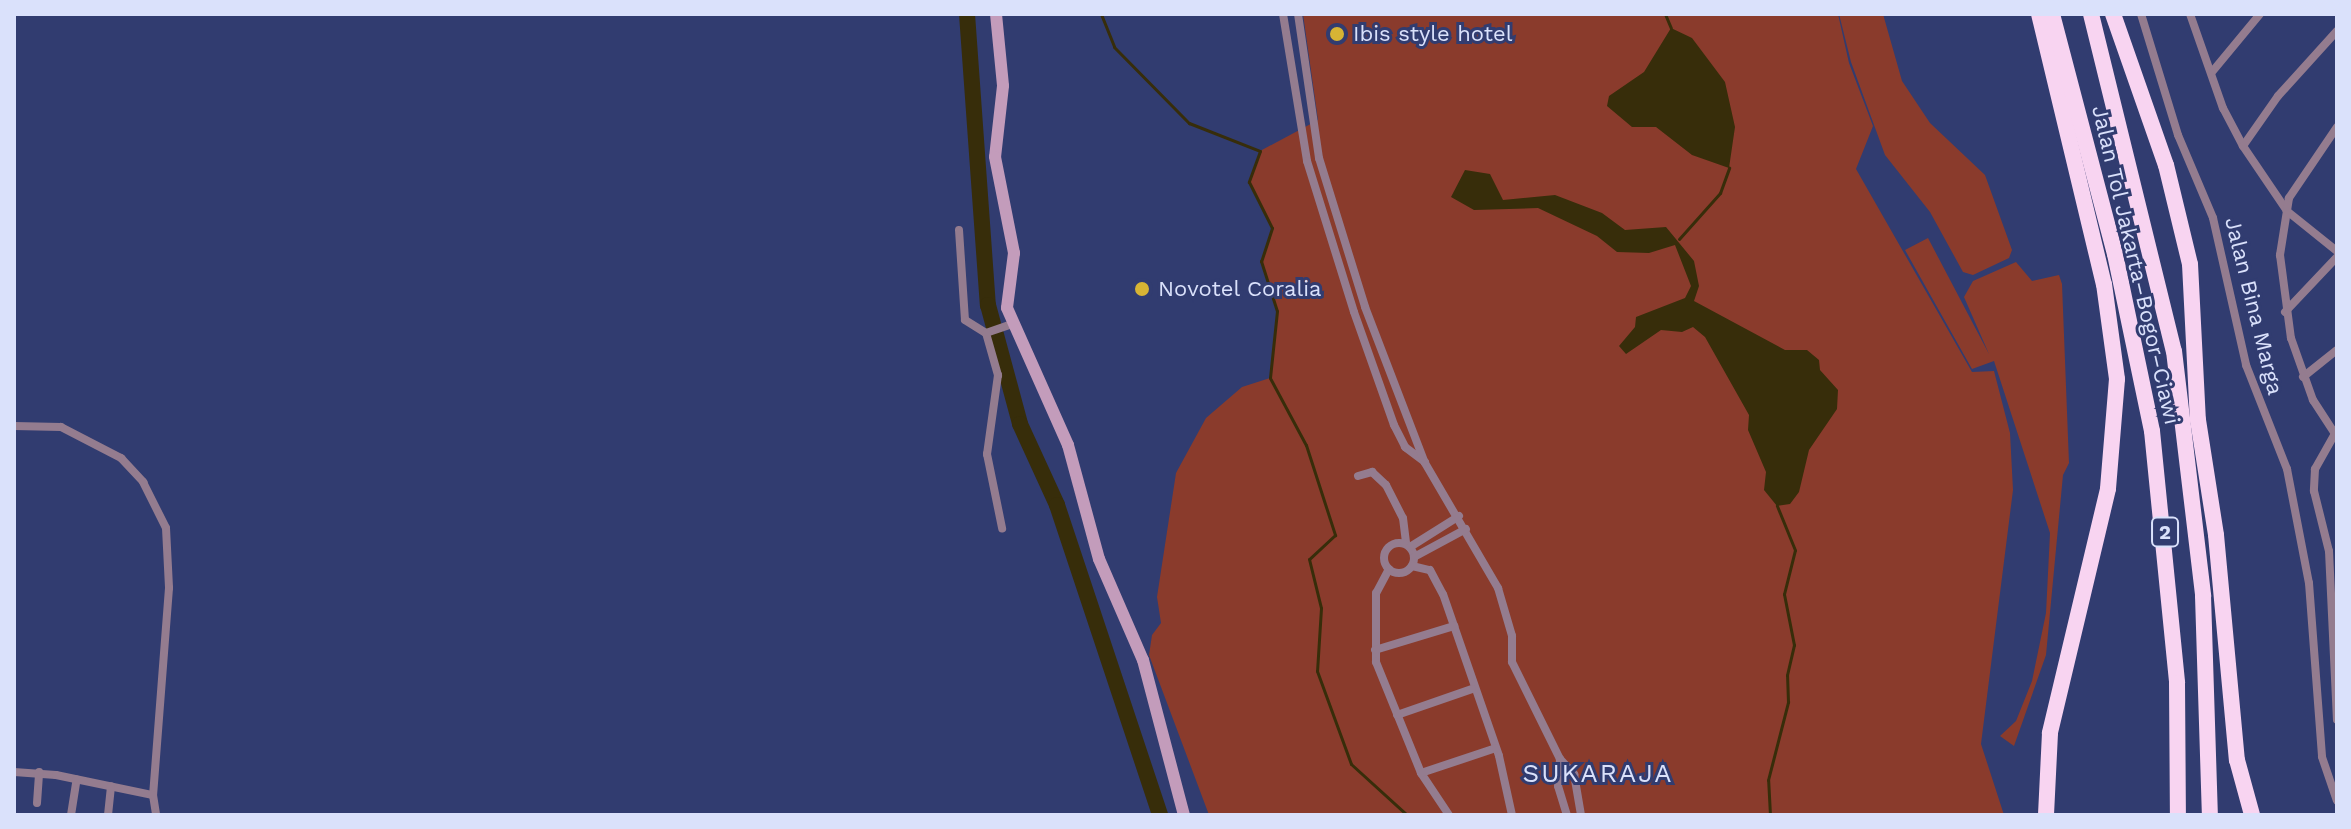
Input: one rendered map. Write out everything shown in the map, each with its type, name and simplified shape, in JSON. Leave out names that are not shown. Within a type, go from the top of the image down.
[{"type":"highway","points":[[2039,14],[2104,284],[2117,379],[2114,458],[2050,733],[2046,815]]},
{"type":"highway","name":"Jalan Tol Jakarta–Bogor–Ciawi","points":[[2052,14],[2115,254],[2152,431],[2177,683],[2178,815]]},
{"type":"highway","name":"Jalan Tol Jakarta–Bogor–Ciawi","points":[[2091,14],[2174,351],[2203,596],[2210,815]]},
{"type":"highway","points":[[2113,14],[2166,165],[2190,264],[2198,420],[2216,535],[2237,760],[2252,815]]},
{"type":"street","points":[[996,14],[1003,86],[995,157],[1014,253],[1007,297],[1009,326],[1061,426],[1099,559],[1138,649],[1184,815]]},
{"type":"street","points":[[1283,14],[1307,161],[1394,425],[1405,447],[1425,463]]},
{"type":"street","points":[[1298,14],[1319,158],[1365,307],[1425,463],[1459,516],[1505,609],[1512,662],[1560,759],[1574,774],[1581,815]]},
{"type":"street","name":"Jalan Bina Marga","points":[[2141,14],[2178,135],[2213,218],[2246,365],[2287,469],[2309,583],[2322,757],[2337,801]]},
{"type":"street","points":[[2190,14],[2243,146],[2287,211],[2337,254],[2285,313]]},
{"type":"street","points":[[2212,72],[2260,14]]},
{"type":"street","points":[[2243,146],[2278,96],[2337,31]]},
{"type":"street","points":[[1289,58],[1303,55]]},
{"type":"street","points":[[2337,127],[2302,174],[2287,211],[2280,255],[2285,313],[2303,377],[2336,434],[2315,469],[2314,481],[2329,551],[2335,619],[2337,720]]},
{"type":"street","points":[[1307,161],[1319,158]]},
{"type":"street","points":[[959,230],[963,316],[972,328],[988,333],[1009,326]]},
{"type":"street","points":[[988,333],[998,375],[987,454],[1002,528]]},
{"type":"street","points":[[2303,377],[2337,350]]},
{"type":"street","points":[[14,426],[61,427],[121,458],[143,482],[166,528],[169,588],[153,795],[156,815]]},
{"type":"street","points":[[1358,476],[1372,472],[1386,485],[1403,518],[1413,562]]},
{"type":"street","points":[[1449,815],[1421,773],[1380,678],[1375,650],[1376,593],[1389,569],[1385,552],[1394,543],[1408,546],[1459,516]]},
{"type":"street","points":[[1389,569],[1401,573],[1466,529]]},
{"type":"street","points":[[2329,551],[2337,543]]},
{"type":"street","points":[[1413,562],[1434,575],[1454,626],[1472,689],[1496,748],[1512,813],[1500,815]]},
{"type":"street","points":[[1375,650],[1454,626]]},
{"type":"street","points":[[1397,715],[1472,689]]},
{"type":"street","points":[[1421,773],[1496,748]]},
{"type":"street","points":[[1560,759],[1558,786],[1567,815]]},
{"type":"street","points":[[14,772],[39,772],[153,795]]},
{"type":"street","points":[[37,803],[39,772]]},
{"type":"street","points":[[71,815],[77,779]]},
{"type":"street","points":[[108,815],[111,786]]},
{"type":"shaded area","points":[[1303,14],[1838,14],[1849,63],[1873,126],[1856,169],[1972,372],[1994,371],[2010,433],[2013,490],[1981,744],[2004,815],[1209,815],[1149,655],[1152,635],[1161,623],[1157,597],[1176,473],[1206,418],[1242,387],[1270,378],[1277,311],[1261,261],[1272,228],[1249,182],[1260,151],[1318,120]]},
{"type":"shaded area","points":[[1839,14],[1883,14],[1902,81],[1930,123],[1985,175],[2012,250],[2009,258],[1973,275],[1963,272],[1930,212],[1885,155],[1851,62]]},
{"type":"shaded area","points":[[1671,28],[1692,38],[1725,82],[1735,127],[1729,168],[1692,155],[1656,127],[1632,127],[1607,106],[1609,96],[1644,72]]},
{"type":"shaded area","points":[[1465,170],[1490,174],[1503,200],[1555,195],[1602,213],[1625,230],[1666,227],[1694,261],[1699,286],[1694,301],[1785,350],[1807,350],[1819,360],[1820,370],[1838,390],[1837,409],[1809,450],[1799,492],[1790,504],[1777,506],[1764,490],[1766,472],[1748,430],[1749,415],[1705,337],[1693,327],[1682,332],[1661,330],[1626,354],[1619,346],[1635,327],[1636,317],[1685,298],[1691,286],[1675,245],[1649,253],[1617,252],[1597,236],[1538,208],[1474,210],[1451,197]]},
{"type":"shaded area","points":[[1928,238],[1989,354],[1964,297],[1973,281],[2016,262],[2032,281],[2059,275],[2062,284],[2069,463],[2063,475],[2046,655],[2014,746],[2000,736],[2016,721],[2032,681],[2046,613],[2050,533],[1994,361],[1972,369],[1905,250]]},
{"type":"waterway","points":[[967,14],[988,305],[1020,424],[1057,505],[1160,815]]},
{"type":"waterway","points":[[1101,14],[1114,47],[1189,123],[1260,151],[1249,182],[1272,228],[1261,261],[1277,311],[1270,378],[1306,445],[1335,535],[1309,559],[1321,608],[1317,671],[1351,764],[1407,815]]},
{"type":"waterway","points":[[1665,14],[1671,28]]},
{"type":"waterway","points":[[1679,239],[1720,193],[1729,168]]},
{"type":"waterway","points":[[1770,815],[1768,780],[1788,702],[1787,675],[1794,645],[1784,594],[1795,550],[1777,506]]},
{"type":"place","name":"Ibis style hotel","points":[[1337,34]]},
{"type":"place","name":"Novotel Coralia","points":[[1142,289]]},
{"type":"district","name":"SUKARAJA","points":[[1598,774]]}]
